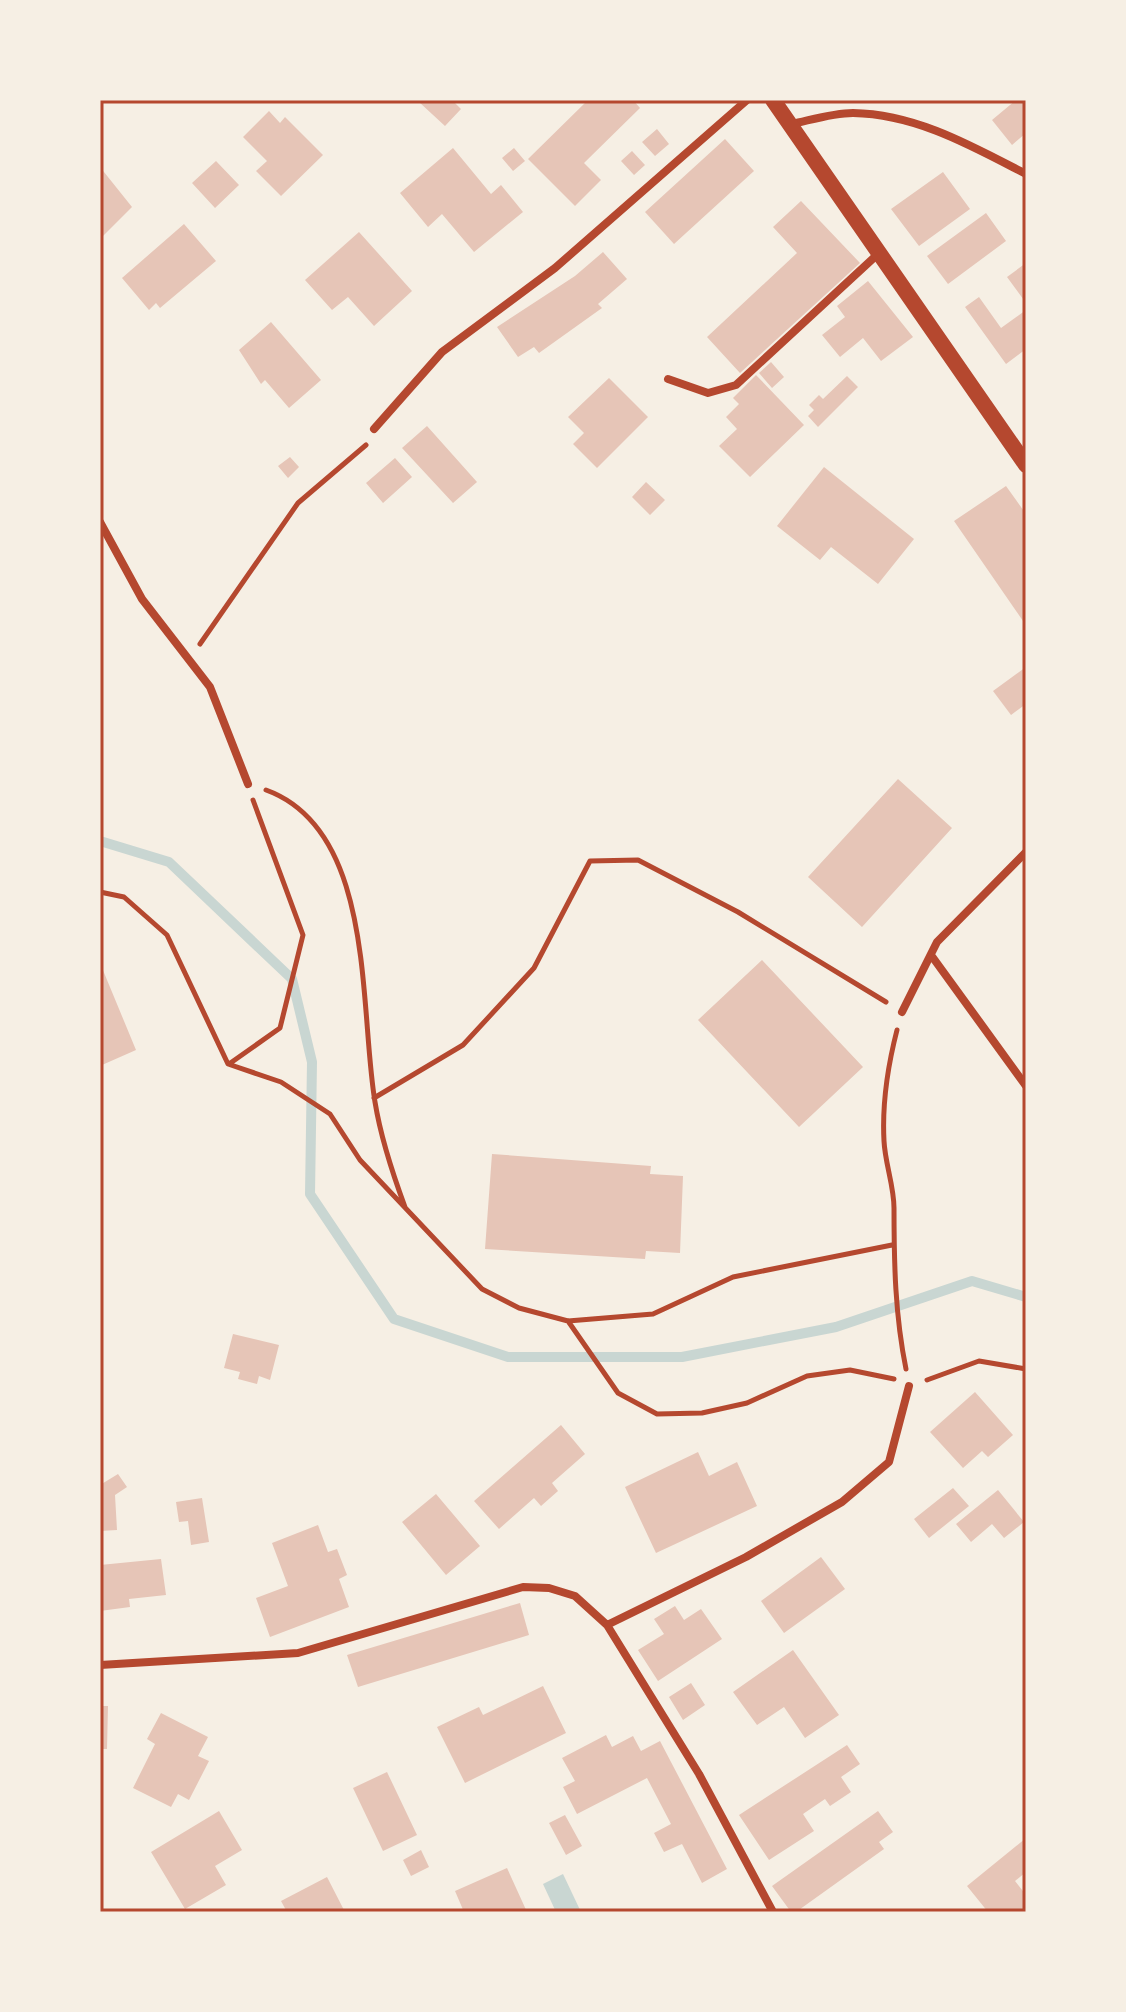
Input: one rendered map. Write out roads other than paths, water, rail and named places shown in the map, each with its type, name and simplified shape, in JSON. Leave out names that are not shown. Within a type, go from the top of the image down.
[{"type":"main road","points":[[773,100],[1026,465]]},
{"type":"street","points":[[374,429],[442,352],[555,268],[747,100]]},
{"type":"street","points":[[792,124],[851,113],[900,119],[961,140],[1026,174]]},
{"type":"street","points":[[668,379],[708,393],[736,385],[879,253]]},
{"type":"street","points":[[100,522],[142,599],[210,687],[248,784]]},
{"type":"street","points":[[902,1012],[937,942],[1026,852]]},
{"type":"street","points":[[931,955],[1026,1086]]},
{"type":"street","points":[[607,1625],[746,1557],[842,1502],[889,1462],[909,1386]]},
{"type":"street","points":[[100,1665],[298,1653],[523,1587],[549,1588],[575,1596],[607,1625],[699,1774],[773,1912]]},
{"type":"waterway","points":[[100,841],[169,862],[292,979],[312,1062],[310,1194],[394,1319],[508,1357],[682,1357],[836,1327],[972,1281],[1026,1297]]}]
